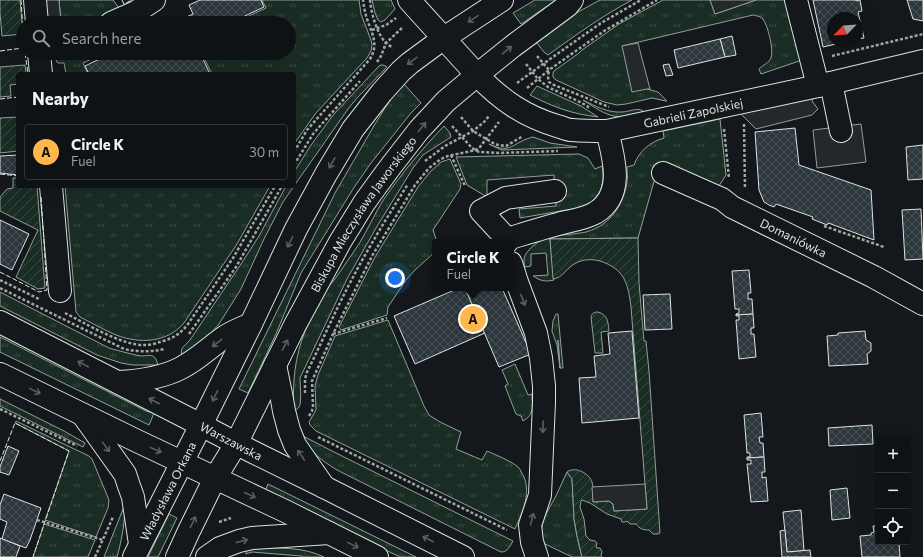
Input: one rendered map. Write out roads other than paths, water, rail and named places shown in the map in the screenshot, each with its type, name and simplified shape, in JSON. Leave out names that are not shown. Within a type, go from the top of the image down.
[{"type":"street","points":[[35,0],[36,16]]},
{"type":"street","points":[[127,16],[154,0]]},
{"type":"street","points":[[201,425],[299,223],[352,129],[377,98],[410,63],[444,38],[502,0]]},
{"type":"street","name":"Biskupa Mieczysława Jaworskiego","points":[[215,478],[236,444],[295,324],[340,242],[364,204],[391,166],[425,123],[446,101],[476,75],[567,6],[572,0]]},
{"type":"street","points":[[796,0],[841,131]]},
{"type":"street","name":"Gabrieli Zapolskiej","points":[[404,8],[444,38],[476,75],[503,100],[534,118],[571,130],[613,130],[722,107],[923,61]]},
{"type":"street","points":[[40,60],[41,72]]},
{"type":"street","points":[[514,239],[594,214],[606,203],[611,195],[615,183],[616,173],[614,162],[613,130]]},
{"type":"street","name":"Domaniówka","points":[[663,173],[722,199],[732,207],[923,304]]},
{"type":"street","points":[[51,188],[55,301]]},
{"type":"street","points":[[505,239],[481,211],[506,198],[555,191]]},
{"type":"street","points":[[514,272],[536,333],[541,358],[544,386],[540,495],[530,525],[535,549]]},
{"type":"street","name":"Warszawska","points":[[0,322],[236,444],[463,557]]},
{"type":"street","points":[[118,382],[145,379],[180,369],[224,337],[251,324]]},
{"type":"street","points":[[274,365],[288,430],[295,444],[324,487]]},
{"type":"street","points":[[0,374],[285,511],[377,557]]},
{"type":"street","points":[[83,415],[125,474],[130,486],[133,497],[137,551]]},
{"type":"street","name":"Władysława Orkana","points":[[137,551],[201,425]]},
{"type":"street","points":[[177,557],[215,478]]},
{"type":"street","points":[[207,557],[220,548],[252,538],[329,533]]},
{"type":"place","name":"Circle K","points":[[473,319]]}]
